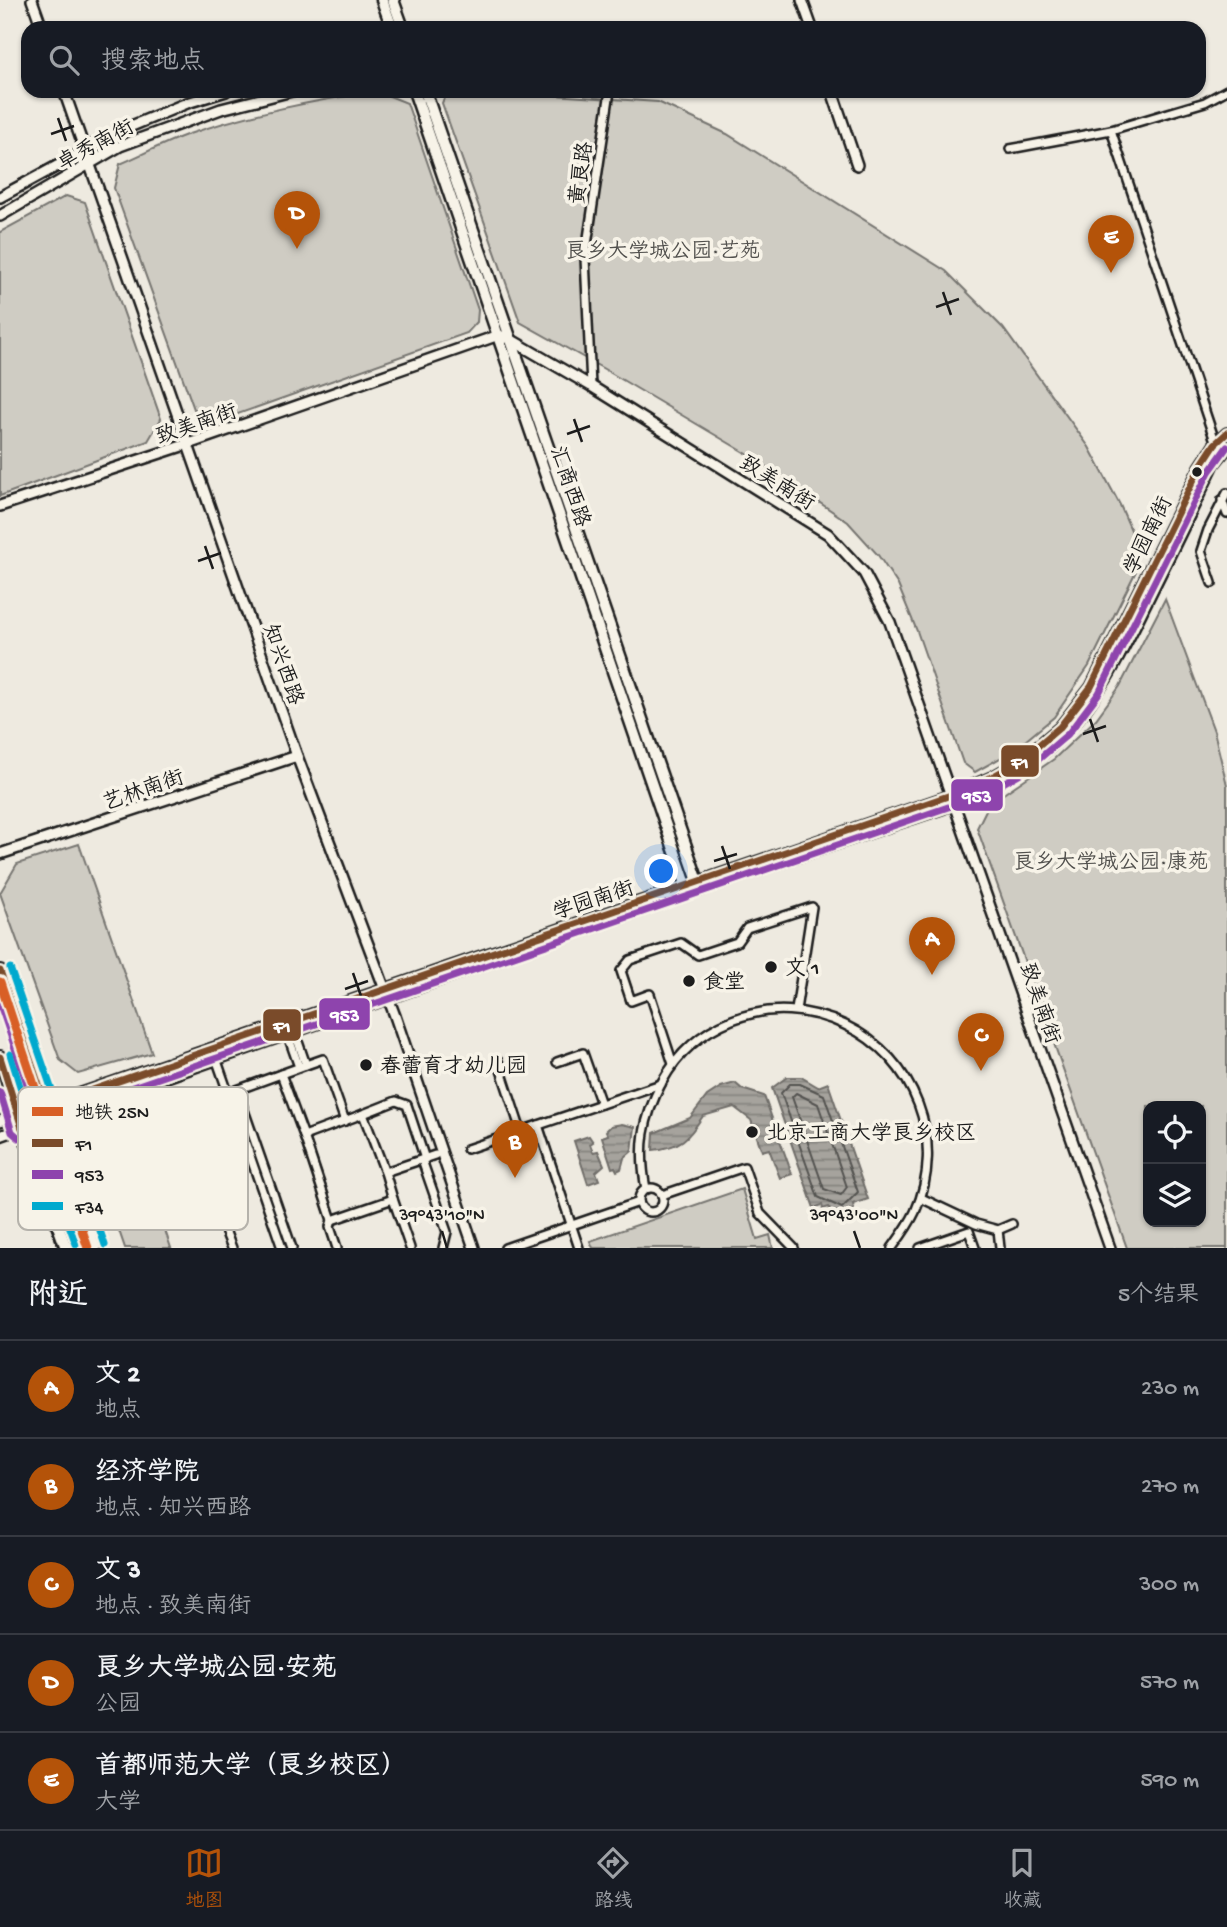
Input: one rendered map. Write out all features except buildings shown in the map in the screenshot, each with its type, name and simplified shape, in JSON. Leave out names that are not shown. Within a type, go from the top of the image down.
[{"type":"main road","points":[[382,0],[390,21]]},
{"type":"main road","points":[[393,0],[400,21]]},
{"type":"main road","name":"汇商西路","points":[[416,98],[688,889]]},
{"type":"main road","name":"汇商西路","points":[[427,98],[699,886]]},
{"type":"main road","points":[[0,971],[40,1087]]},
{"type":"main road","points":[[0,1056],[18,1114]]},
{"type":"main road","points":[[59,1230],[66,1248]]},
{"type":"main road","points":[[89,1230],[95,1248]]},
{"type":"street","points":[[32,0],[40,21]]},
{"type":"street","points":[[802,0],[810,21]]},
{"type":"street","points":[[1010,149],[1111,130],[1205,102],[1227,90]]},
{"type":"street","name":"知兴西路","points":[[67,98],[297,756],[386,994],[474,1248]]},
{"type":"street","name":"卓秀南街","points":[[0,197],[117,132],[203,98]]},
{"type":"street","name":"卓秀南街","points":[[0,216],[120,146],[221,108],[263,98]]},
{"type":"street","name":"黄良路","points":[[591,386],[586,258],[609,98]]},
{"type":"street","points":[[834,98],[857,165]]},
{"type":"street","points":[[1111,130],[1214,444],[1225,450]]},
{"type":"street","name":"致美南街","points":[[0,506],[188,444],[499,335],[591,386],[828,534],[864,573],[890,622],[1110,1248]]},
{"type":"street","name":"学园南街","points":[[953,800],[1020,761],[1060,727],[1091,687],[1200,467],[1214,444],[1227,433]]},
{"type":"street","name":"学园南街","points":[[136,1087],[291,1032],[593,916],[699,886],[953,800],[973,797],[1026,767],[1062,737],[1106,680],[1214,464],[1225,450]]},
{"type":"street","points":[[1225,497],[1227,514]]},
{"type":"street","points":[[1212,583],[1201,551],[1225,497]]},
{"type":"street","name":"艺林南街","points":[[0,854],[297,756]]},
{"type":"street","points":[[673,1064],[650,995],[631,1001],[621,971],[630,960],[681,943],[698,955],[737,942],[747,928],[812,907],[796,1010]]},
{"type":"street","name":"学园南街","points":[[104,1087],[386,994]]},
{"type":"street","points":[[646,1189],[642,1169],[644,1127],[650,1105],[673,1064],[703,1035],[743,1016],[768,1011],[796,1010],[827,1017],[864,1034],[880,1047],[906,1077],[916,1096],[926,1135],[926,1175],[914,1214],[892,1248]]},
{"type":"street","points":[[291,1032],[302,1066]]},
{"type":"street","points":[[557,1062],[583,1053],[601,1104]]},
{"type":"street","points":[[216,1058],[226,1087]]},
{"type":"street","points":[[245,1087],[323,1059],[345,1121]]},
{"type":"street","points":[[498,1061],[521,1131]]},
{"type":"street","points":[[281,1074],[332,1220],[330,1227],[337,1248]]},
{"type":"street","points":[[467,1149],[661,1084]]},
{"type":"street","points":[[304,1136],[396,1101],[407,1105],[447,1233],[443,1248]]},
{"type":"street","name":"学园南街","points":[[0,1121],[18,1114]]},
{"type":"street","points":[[363,1114],[410,1248]]},
{"type":"street","points":[[248,1122],[292,1248]]},
{"type":"street","points":[[538,1125],[579,1248]]},
{"type":"street","name":"学园南街","points":[[0,1136],[18,1129]]},
{"type":"street","points":[[248,1150],[282,1248]]},
{"type":"street","points":[[385,1172],[435,1155]]},
{"type":"street","points":[[662,1195],[744,1167],[760,1213],[794,1248]]},
{"type":"street","points":[[646,1189],[657,1189],[662,1195],[663,1203],[655,1211],[647,1211],[639,1202],[640,1194],[646,1189]]},
{"type":"street","points":[[921,1198],[976,1224],[998,1230],[1012,1224]]},
{"type":"street","points":[[332,1220],[393,1199]]},
{"type":"street","points":[[505,1248],[639,1202]]},
{"type":"street","points":[[226,1230],[232,1248]]},
{"type":"street","points":[[998,1230],[1000,1248]]},
{"type":"street","points":[[920,1248],[969,1231],[975,1248]]},
{"type":"green space","points":[[335,98],[394,98],[407,103],[478,310],[477,322],[467,333],[218,421],[194,409],[114,188],[120,164],[180,137],[305,103]]},
{"type":"green space","name":"良乡大学城公园·艺苑","points":[[444,98],[597,98],[658,102],[727,134],[946,271],[1003,328],[1089,447],[1131,530],[1138,567],[1089,666],[1054,717],[1013,751],[975,772],[963,763],[898,585],[878,555],[848,522],[754,458],[520,322],[442,103]]},
{"type":"green space","points":[[66,196],[85,202],[161,419],[148,441],[0,496],[0,232]]},
{"type":"green space","name":"良乡大学城公园·康苑","points":[[1165,599],[1214,731],[1227,785],[1227,1248],[1127,1248],[977,828],[989,804],[1054,759],[1096,719],[1120,686]]},
{"type":"green space","points":[[79,844],[152,1053],[78,1074],[60,1060],[0,893],[17,864]]},
{"type":"green space","points":[[742,1189],[757,1239],[770,1235],[773,1248],[593,1248],[590,1241]]},
{"type":"green space","points":[[119,1230],[165,1230],[171,1248],[125,1248]]},
{"type":"water","points":[[787,1077],[801,1077],[818,1087],[828,1083],[868,1199],[853,1204],[854,1209],[847,1212],[849,1218],[845,1220],[843,1216],[837,1218],[836,1213],[832,1214],[829,1207],[823,1209],[822,1205],[814,1208],[772,1088]]},
{"type":"water","points":[[735,1083],[742,1089],[764,1096],[792,1174],[780,1178],[769,1149],[762,1151],[751,1120],[734,1107],[703,1116],[683,1140],[671,1147],[653,1150],[654,1133],[690,1118],[707,1096],[721,1087]]},
{"type":"water","points":[[622,1124],[635,1127],[632,1151],[624,1158],[621,1169],[617,1171],[615,1167],[612,1168],[602,1137],[608,1135],[606,1131],[611,1126]]},
{"type":"water","points":[[589,1136],[593,1142],[590,1144],[593,1152],[598,1151],[604,1165],[596,1172],[599,1180],[588,1184],[574,1141]]},
{"type":"metro line","name":"25N","points":[[0,982],[35,1087]]},
{"type":"metro line","name":"25N","points":[[82,1230],[88,1248]]},
{"type":"transit line","name":"F1","points":[[101,1087],[951,795],[1020,761],[1060,727],[1091,687],[1200,467],[1215,444],[1227,433]]},
{"type":"transit line","name":"953","points":[[132,1087],[954,805],[996,787],[1026,770],[1068,734],[1099,693],[1209,472],[1227,447]]},
{"type":"transit line","name":"F34","points":[[10,968],[51,1087]]},
{"type":"transit line","name":"F1","points":[[0,971],[40,1087]]},
{"type":"transit line","name":"953","points":[[0,1004],[28,1087]]},
{"type":"transit line","name":"F34","points":[[10,1054],[20,1087]]},
{"type":"transit line","name":"F1","points":[[0,1057],[18,1115]]},
{"type":"transit line","name":"953","points":[[0,1092],[12,1132],[18,1137]]},
{"type":"transit line","name":"F34","points":[[71,1230],[76,1244]]},
{"type":"transit line","name":"F34","points":[[100,1230],[105,1245]]},
{"type":"place","name":"良乡大学城公园·安苑","points":[[297,249]]},
{"type":"place","name":"首都师范大学（良乡校区）","points":[[1111,273]]},
{"type":"place","name":"文 1","points":[[771,967]]},
{"type":"place","name":"文 2","points":[[932,975]]},
{"type":"place","name":"食堂","points":[[689,981]]},
{"type":"place","name":"春蕾育才幼儿园","points":[[366,1065]]},
{"type":"place","name":"文 3","points":[[981,1071]]},
{"type":"place","name":"北京工商大学良乡校区","points":[[752,1132]]},
{"type":"place","name":"经济学院","points":[[515,1178]]}]
